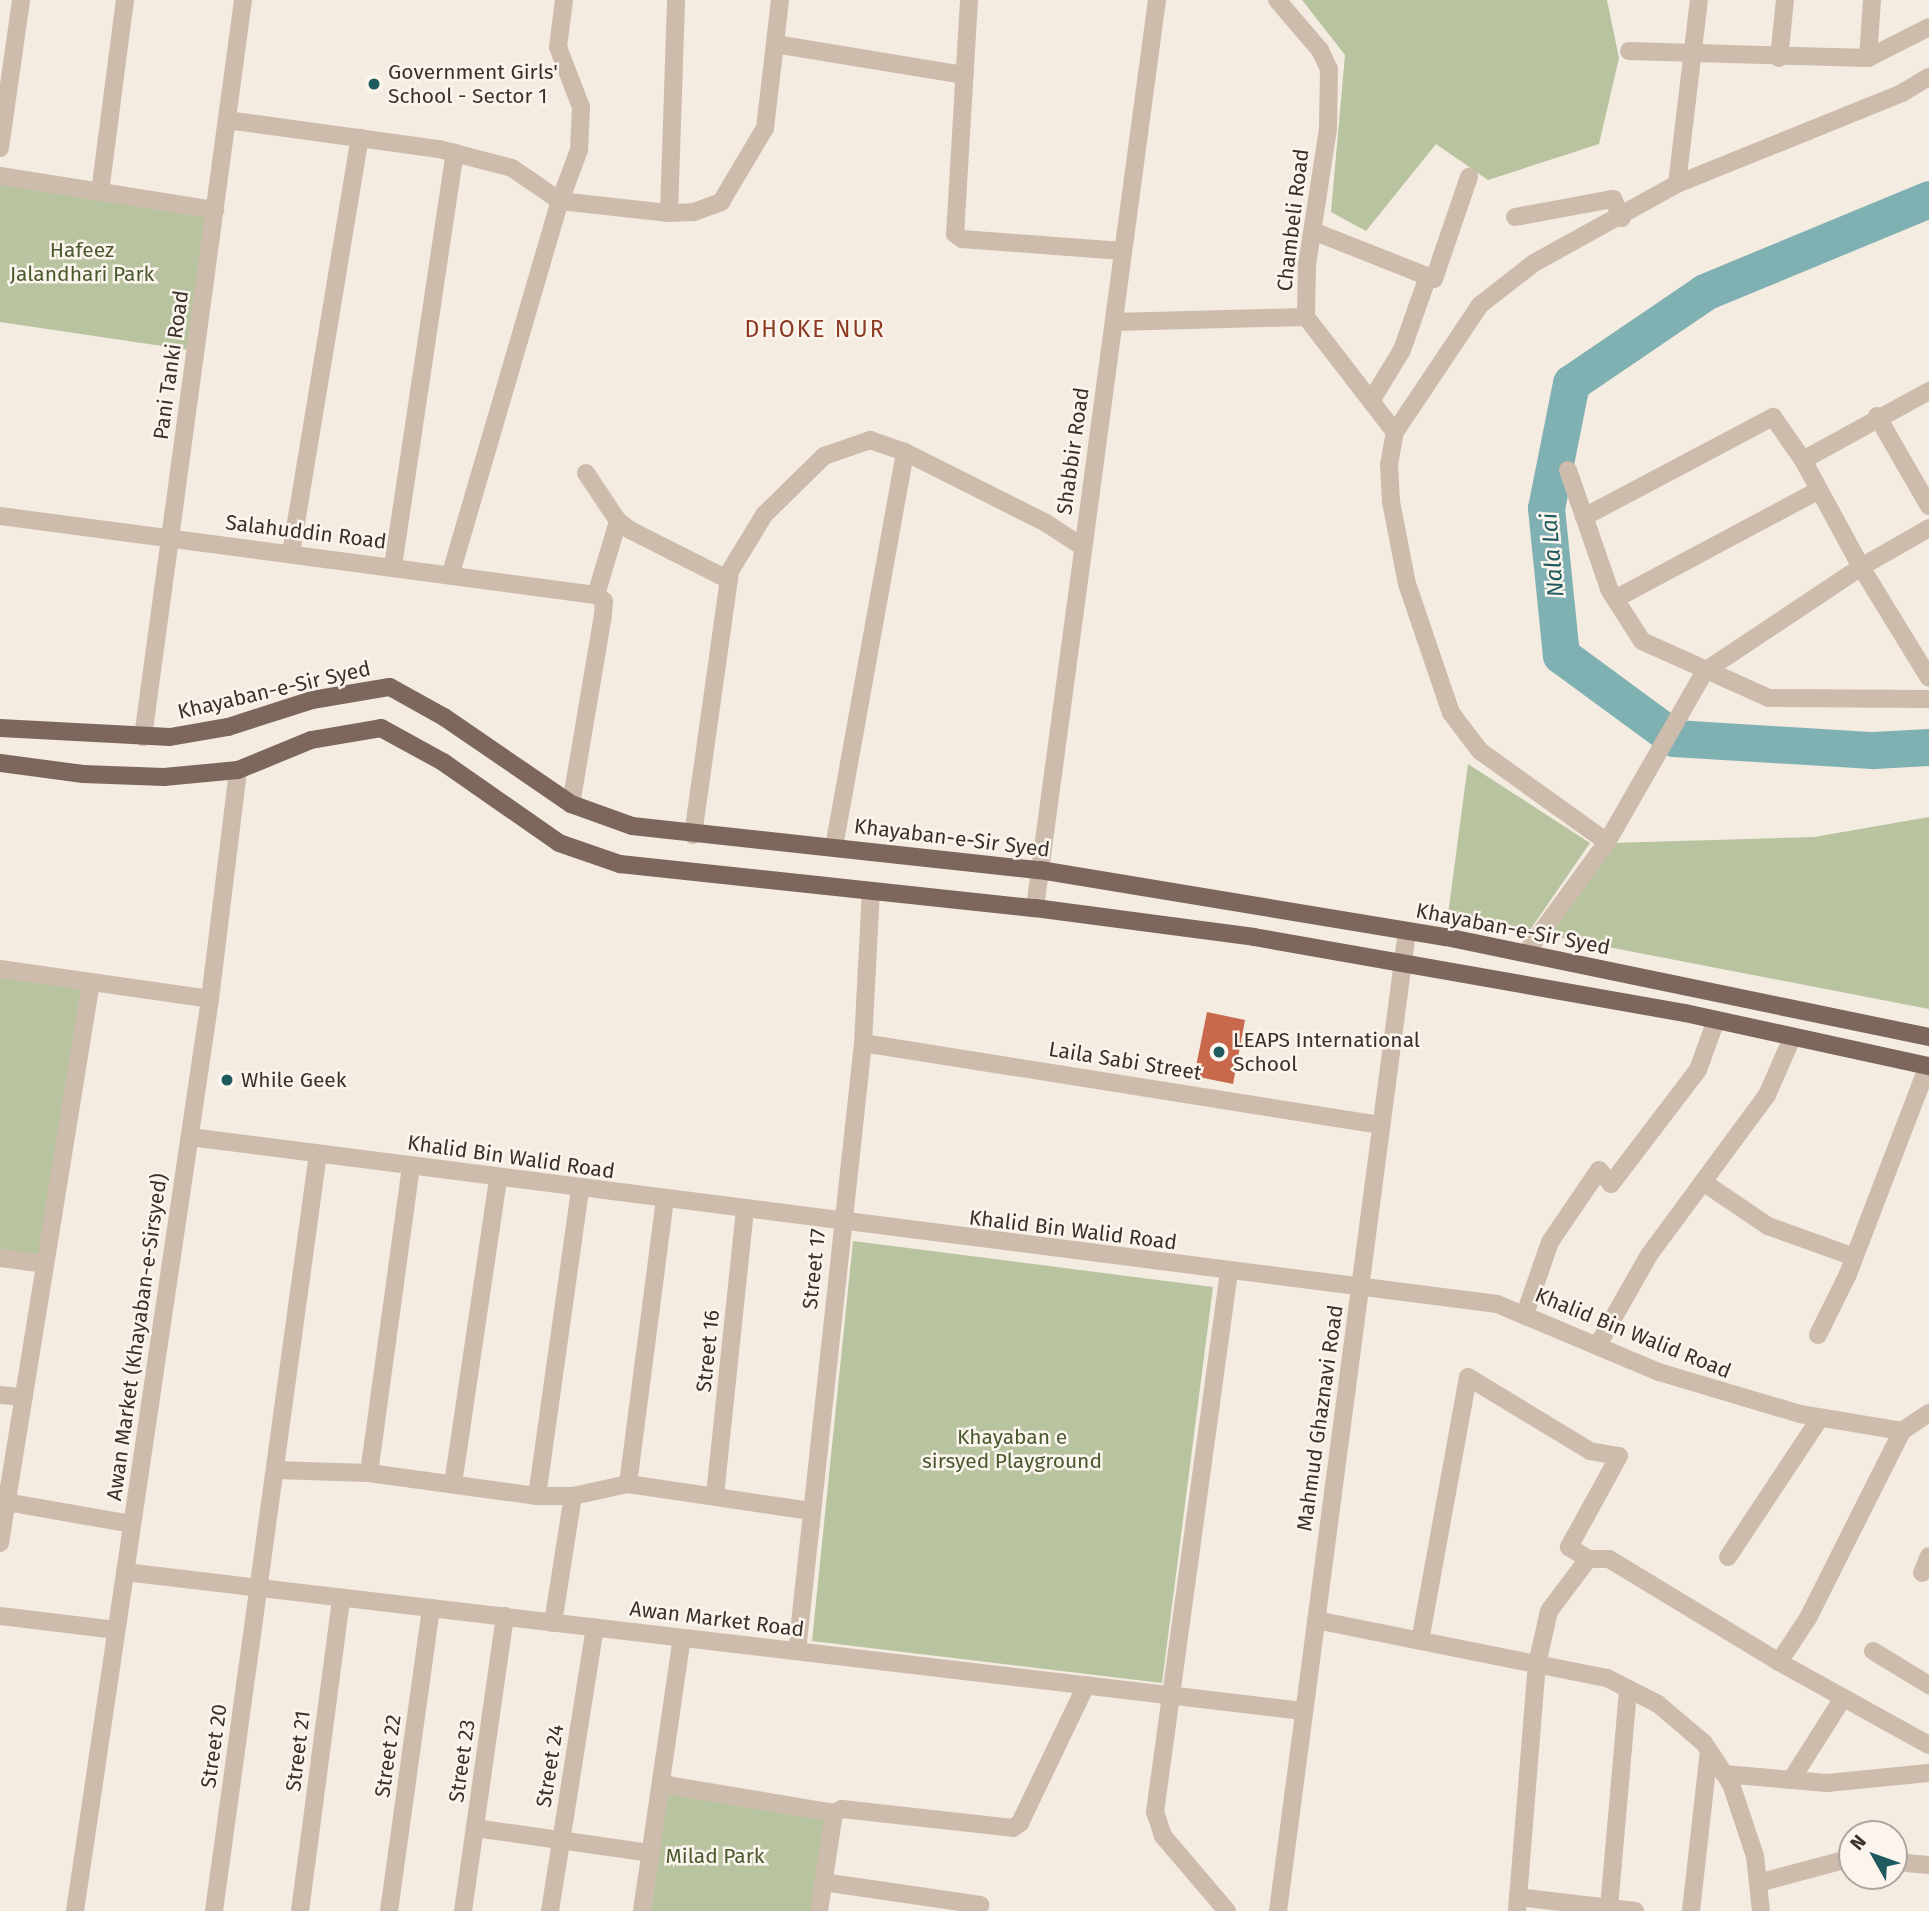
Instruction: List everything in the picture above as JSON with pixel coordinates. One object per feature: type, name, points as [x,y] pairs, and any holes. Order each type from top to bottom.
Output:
[{"type":"main road","name":"Khayaban-e-Sir Syed","points":[[0,728],[143,737],[228,727],[312,700],[390,687],[444,717],[571,804],[632,826],[693,835],[834,847],[1040,870],[1526,953],[1929,1037]]},
{"type":"main road","points":[[0,763],[83,774],[164,777],[238,770],[311,740],[382,728],[443,762],[559,843],[588,856],[620,864],[1035,908],[1254,937],[1716,1020],[1929,1066]]},
{"type":"street","points":[[0,148],[22,0]]},
{"type":"street","points":[[100,192],[125,0]]},
{"type":"street","name":"Pani Tanki Road","points":[[143,737],[243,0]]},
{"type":"street","points":[[451,573],[582,129],[580,107],[558,47],[564,0]]},
{"type":"street","points":[[669,213],[676,0]]},
{"type":"street","points":[[227,120],[454,153],[512,168],[560,201],[669,213],[694,212],[722,202],[765,128],[780,0]]},
{"type":"street","points":[[969,0],[955,234],[962,239],[1123,251]]},
{"type":"street","name":"Shabbir Road","points":[[1035,908],[1157,0]]},
{"type":"street","name":"Chambeli Road","points":[[1277,0],[1320,50],[1329,69],[1328,129],[1307,264],[1306,317],[1395,432]]},
{"type":"street","points":[[1677,184],[1699,0]]},
{"type":"street","points":[[1779,58],[1785,0]]},
{"type":"street","points":[[1868,58],[1872,0]]},
{"type":"street","points":[[1629,51],[1779,58],[1868,58],[1929,27]]},
{"type":"street","points":[[775,44],[964,75]]},
{"type":"street","points":[[1610,836],[1480,751],[1451,713],[1407,584],[1391,502],[1389,465],[1395,432],[1480,305],[1534,262],[1622,218],[1677,184],[1902,93],[1929,77]]},
{"type":"street","points":[[291,553],[360,138]]},
{"type":"street","points":[[393,566],[454,153]]},
{"type":"street","points":[[0,176],[215,210]]},
{"type":"street","points":[[1313,231],[1434,279],[1469,177]]},
{"type":"street","points":[[1515,217],[1613,199],[1622,218]]},
{"type":"street","points":[[1371,401],[1402,350],[1428,276]]},
{"type":"street","points":[[1114,322],[1306,317]]},
{"type":"street","points":[[1803,460],[1877,416],[1929,391]]},
{"type":"street","points":[[1877,416],[1929,506]]},
{"type":"street","points":[[1584,517],[1773,417],[1803,460],[1861,567],[1929,678]]},
{"type":"street","points":[[693,835],[729,580],[764,515],[824,456],[870,440],[905,452],[1046,523],[1083,547]]},
{"type":"street","points":[[834,847],[905,452]]},
{"type":"street","points":[[1568,470],[1615,599],[1642,640],[1769,698],[1929,699]]},
{"type":"street","points":[[586,473],[618,521],[729,580]]},
{"type":"street","points":[[1615,599],[1819,490]]},
{"type":"street","name":"Salahuddin Road","points":[[0,516],[451,573],[600,598]]},
{"type":"street","points":[[571,804],[600,598],[618,521]]},
{"type":"street","points":[[1526,953],[1610,836],[1705,671],[1861,567],[1929,528]]},
{"type":"street","name":"Awan Market (Khayaban-e-Sirsyed)","points":[[75,1911],[210,999],[238,770]]},
{"type":"street","name":"Street 17","points":[[797,1651],[863,1043],[871,891]]},
{"type":"street","name":"Mahmud Ghaznavi Road","points":[[1278,1911],[1407,931]]},
{"type":"street","points":[[0,969],[210,999]]},
{"type":"street","points":[[0,1543],[91,982]]},
{"type":"street","points":[[1525,1314],[1550,1242],[1599,1170],[1611,1184],[1698,1070],[1716,1020]]},
{"type":"street","points":[[1598,1345],[1649,1255],[1767,1095],[1792,1038]]},
{"type":"street","name":"Laila Sabi Street","points":[[863,1043],[1380,1125]]},
{"type":"street","points":[[1818,1335],[1854,1257],[1929,1066]]},
{"type":"street","name":"Khalid Bin Walid Road","points":[[190,1137],[842,1224],[1497,1304],[1728,1396],[1820,1418],[1902,1431]]},
{"type":"street","name":"Street 20","points":[[214,1911],[318,1154]]},
{"type":"street","points":[[369,1473],[411,1167]]},
{"type":"street","points":[[453,1483],[498,1178]]},
{"type":"street","points":[[1703,1182],[1768,1226],[1854,1257]]},
{"type":"street","points":[[537,1496],[580,1189]]},
{"type":"street","points":[[628,1484],[665,1200]]},
{"type":"street","name":"Street 16","points":[[715,1495],[745,1211]]},
{"type":"street","points":[[0,1258],[45,1264]]},
{"type":"street","points":[[1227,1911],[1163,1836],[1155,1812],[1229,1272]]},
{"type":"street","points":[[1420,1641],[1468,1377],[1590,1451],[1619,1456],[1569,1547],[1588,1559],[1609,1559],[1779,1662],[1929,1745]]},
{"type":"street","points":[[0,1395],[24,1397]]},
{"type":"street","points":[[1779,1662],[1808,1619],[1902,1431],[1929,1413]]},
{"type":"street","points":[[1728,1557],[1820,1418]]},
{"type":"street","points":[[275,1470],[369,1473],[537,1496],[573,1496],[628,1484],[811,1511]]},
{"type":"street","points":[[553,1622],[573,1496]]},
{"type":"street","points":[[6,1503],[132,1524]]},
{"type":"street","points":[[1922,1573],[1929,1556]]},
{"type":"street","points":[[1588,1559],[1549,1611],[1537,1664],[1517,1904],[1635,1911]]},
{"type":"street","name":"Awan Market Road","points":[[125,1572],[1303,1711]]},
{"type":"street","name":"Street 21","points":[[300,1911],[341,1598]]},
{"type":"street","name":"Street 22","points":[[389,1911],[431,1608]]},
{"type":"street","points":[[0,1616],[116,1630]]},
{"type":"street","name":"Street 23","points":[[463,1911],[505,1616]]},
{"type":"street","points":[[1316,1620],[1607,1678],[1658,1704],[1709,1751],[1724,1774],[1755,1856],[1761,1911]]},
{"type":"street","name":"Street 24","points":[[550,1911],[595,1628]]},
{"type":"street","points":[[642,1911],[682,1638]]},
{"type":"street","points":[[1873,1651],[1929,1685]]},
{"type":"street","points":[[661,1784],[834,1813],[842,1810],[1013,1828],[1020,1823],[1086,1685]]},
{"type":"street","points":[[1609,1908],[1628,1689]]},
{"type":"street","points":[[1791,1780],[1843,1698]]},
{"type":"street","points":[[1691,1911],[1709,1751]]},
{"type":"street","points":[[1724,1774],[1827,1783],[1929,1773]]},
{"type":"street","points":[[818,1911],[834,1813]]},
{"type":"street","points":[[475,1828],[561,1838],[651,1853]]},
{"type":"street","points":[[1758,1883],[1838,1862]]},
{"type":"street","points":[[1908,1863],[1929,1865]]},
{"type":"street","points":[[823,1882],[904,1903],[980,1905]]},
{"type":"green space","points":[[1302,0],[1607,0],[1619,58],[1599,144],[1488,180],[1436,144],[1366,231],[1331,212],[1345,55]]},
{"type":"green space","name":"Hafeez Jalandhari Park","points":[[0,176],[215,210],[196,351],[0,322]]},
{"type":"green space","points":[[1468,764],[1590,843],[1528,933],[1447,922]]},
{"type":"green space","points":[[1929,817],[1929,1009],[1541,934],[1612,843],[1814,837]]},
{"type":"green space","points":[[0,969],[91,982],[45,1264],[0,1258]]},
{"type":"green space","name":"Khayaban e sirsyed Playground","points":[[853,1241],[1213,1287],[1162,1683],[812,1641]]},
{"type":"green space","name":"Milad Park","points":[[667,1794],[828,1816],[812,1911],[651,1911]]},
{"type":"building","points":[[1207,1012],[1245,1020],[1233,1084],[1194,1076]]},
{"type":"waterway","name":"Nala Lai","points":[[1929,199],[1705,292],[1571,383],[1546,508],[1561,655],[1674,738],[1873,750],[1929,747]]},
{"type":"place","name":"Government Girls' School - Sector 1","points":[[374,84]]},
{"type":"place","name":"LEAPS International School","points":[[1219,1052]]},
{"type":"place","name":"While Geek","points":[[227,1080]]},
{"type":"district","name":"DHOKE NUR","points":[[815,329]]}]
